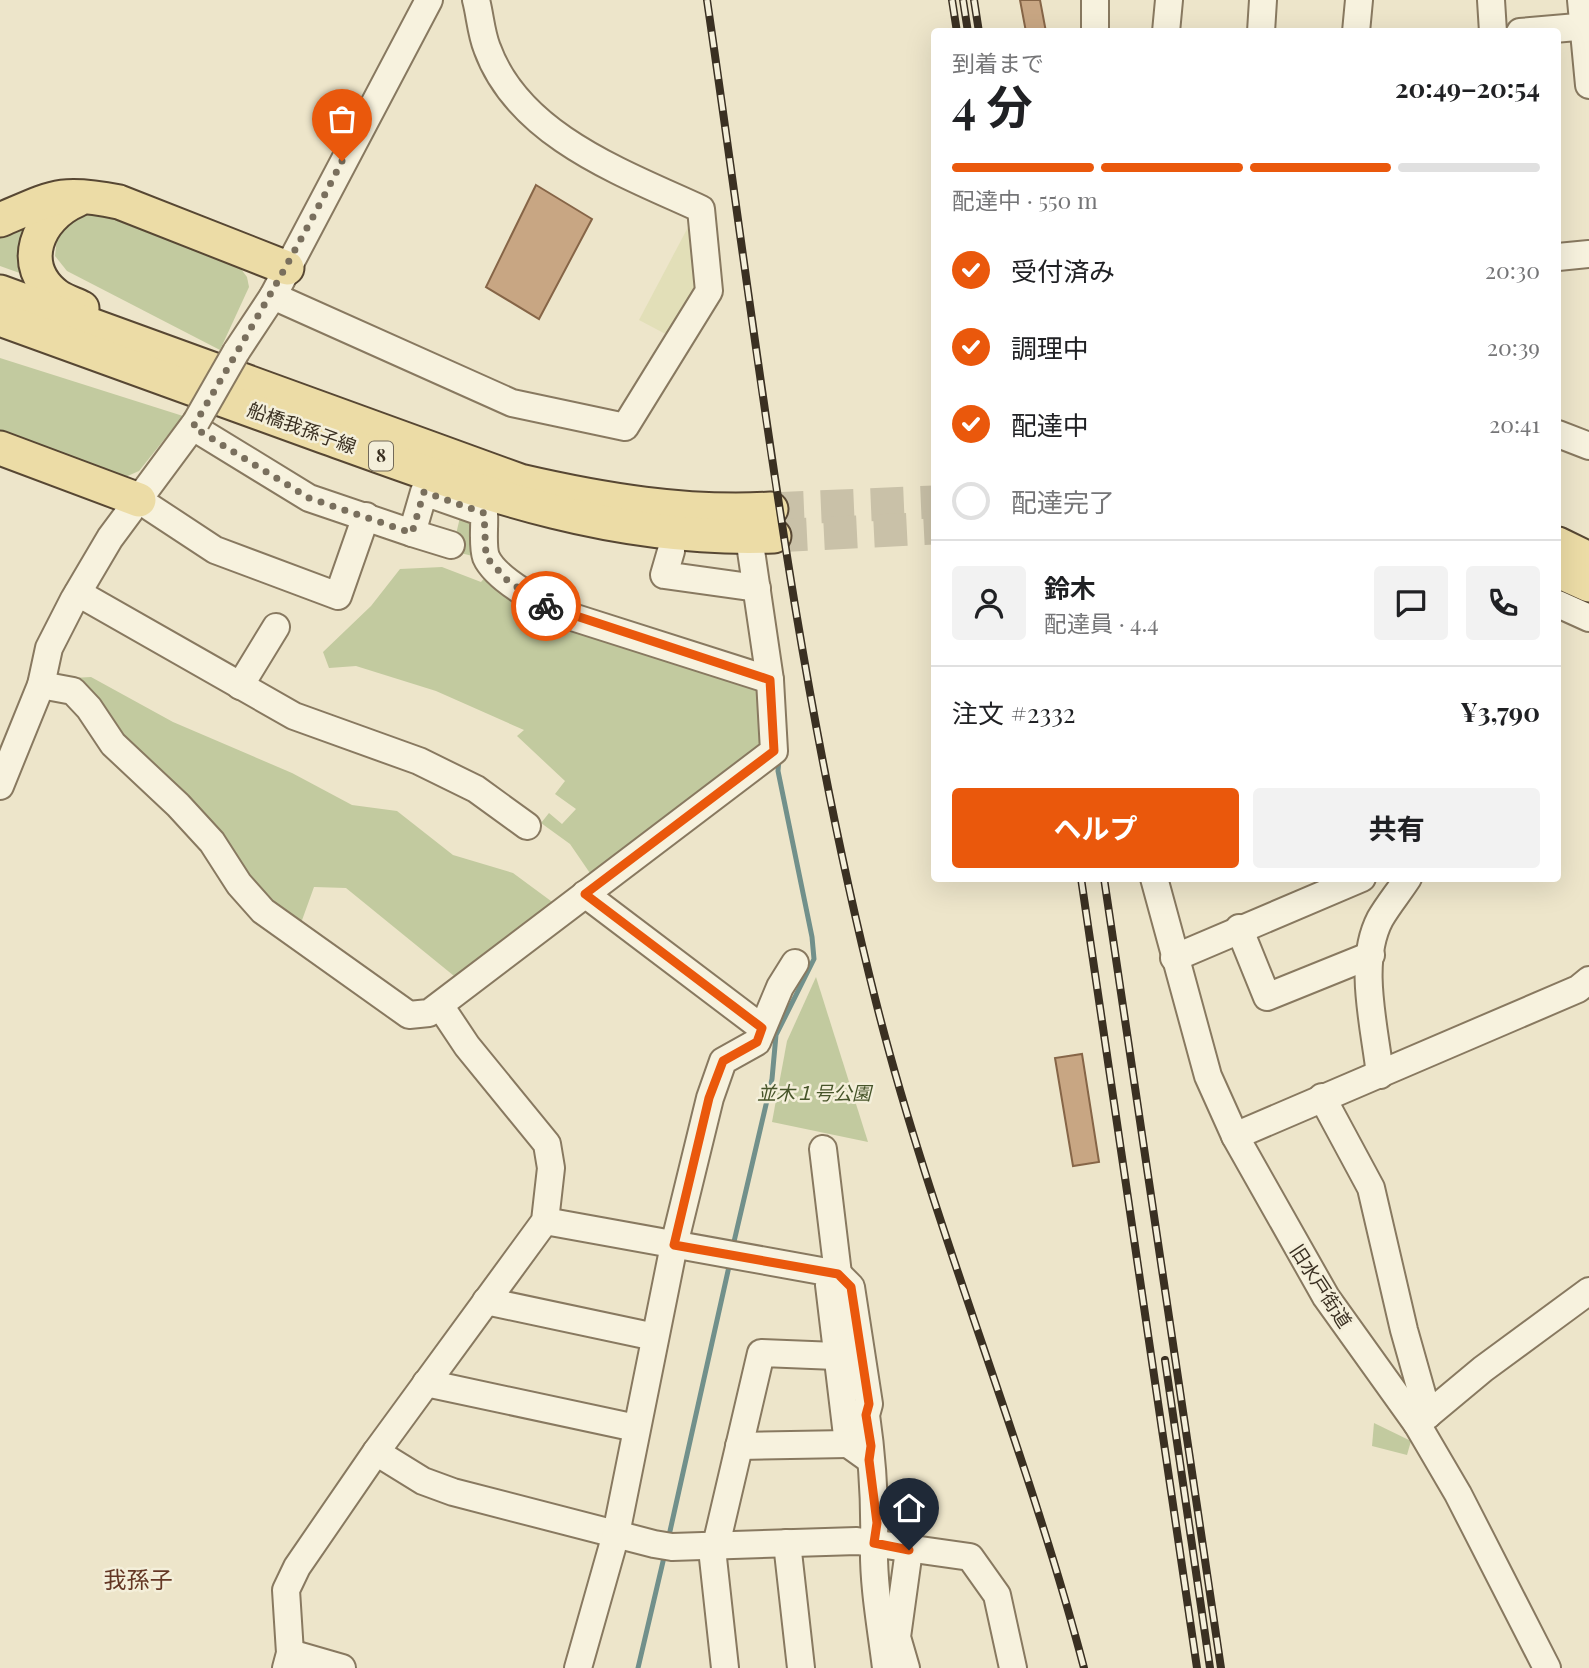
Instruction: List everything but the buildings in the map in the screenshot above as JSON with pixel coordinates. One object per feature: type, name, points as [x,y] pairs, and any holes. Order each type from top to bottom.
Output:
[{"type":"main road","points":[[0,219],[57,195],[119,202],[280,282]]},
{"type":"main road","points":[[100,198],[76,201],[56,210],[45,222],[36,239],[40,273],[56,295],[187,373]]},
{"type":"main road","name":"船橋我孫子線","points":[[0,292],[187,373],[426,482],[568,517],[626,527],[765,527]]},
{"type":"main road","name":"船橋我孫子線","points":[[0,319],[187,373],[520,481],[573,493],[680,508],[765,527]]},
{"type":"main road","points":[[0,341],[125,377],[187,373]]},
{"type":"main road","points":[[0,448],[139,500]]},
{"type":"main road","points":[[1561,544],[1589,559]]},
{"type":"main road","points":[[1561,572],[1589,585]]},
{"type":"street","points":[[0,786],[41,685],[49,648],[78,593],[110,538],[195,424],[280,282],[429,0]]},
{"type":"street","points":[[280,282],[512,403],[625,427],[709,291],[701,209],[622,172],[550,130],[514,95],[500,72],[487,48],[477,0]]},
{"type":"street","points":[[1095,0],[1095,28]]},
{"type":"street","points":[[1166,28],[1169,0]]},
{"type":"street","points":[[1261,28],[1263,0]]},
{"type":"street","points":[[1356,28],[1359,0]]},
{"type":"street","points":[[1491,0],[1493,28]]},
{"type":"street","points":[[1537,28],[1585,17],[1589,85]]},
{"type":"street","points":[[1561,257],[1589,254]]},
{"type":"street","points":[[195,424],[309,498],[451,545]]},
{"type":"street","points":[[1561,435],[1589,446]]},
{"type":"street","points":[[412,533],[426,482],[484,513],[486,557],[508,581],[539,603],[566,615],[770,680]]},
{"type":"street","points":[[139,500],[215,550],[338,596],[366,516]]},
{"type":"street","points":[[41,685],[73,691],[89,708],[113,744],[178,805],[212,842],[239,884],[263,911],[409,1015],[429,1013],[441,1007],[774,751],[770,680],[757,588],[765,527]]},
{"type":"street","points":[[1561,542],[1589,543]]},
{"type":"street","points":[[671,551],[664,575],[757,588]]},
{"type":"street","points":[[78,593],[294,716],[419,761],[464,783],[527,826]]},
{"type":"street","points":[[1561,605],[1589,618]]},
{"type":"street","points":[[240,686],[276,627]]},
{"type":"street","name":"旧水戸街道","points":[[1157,882],[1174,958],[1208,1076],[1235,1136],[1326,1297],[1422,1420],[1547,1668]]},
{"type":"street","points":[[1174,958],[1352,882]]},
{"type":"street","points":[[1380,1075],[1370,984],[1371,955],[1380,920],[1405,882]]},
{"type":"street","points":[[585,894],[762,1028]]},
{"type":"street","points":[[1239,928],[1267,997],[1371,955]]},
{"type":"street","points":[[578,1668],[616,1534],[674,1245],[709,1098],[723,1061],[757,1042],[795,963]]},
{"type":"street","points":[[1235,1136],[1322,1097],[1585,993]]},
{"type":"street","points":[[342,1668],[288,1660],[286,1590],[297,1567],[376,1452],[545,1221],[550,1180],[547,1144],[467,1046],[441,1007]]},
{"type":"street","points":[[1322,1097],[1371,1188],[1422,1420],[1483,1369],[1589,1291]]},
{"type":"street","points":[[823,1149],[838,1274]]},
{"type":"street","points":[[545,1221],[731,1257],[838,1274],[851,1287],[848,1355],[869,1404],[866,1415],[871,1446],[858,1452],[739,1446]]},
{"type":"street","points":[[486,1301],[655,1337]]},
{"type":"street","points":[[724,1668],[713,1558],[761,1353],[848,1355]]},
{"type":"street","points":[[426,1383],[636,1428]]},
{"type":"street","points":[[376,1452],[423,1481],[453,1492],[663,1546],[874,1543],[970,1557],[997,1595],[1013,1668]]},
{"type":"street","points":[[858,1452],[877,1523],[874,1543],[886,1668]]},
{"type":"street","points":[[787,1543],[801,1668]]},
{"type":"street","points":[[906,1668],[897,1637],[909,1550]]},
{"type":"shaded area","points":[[695,214],[702,294],[675,339],[639,320]]},
{"type":"green space","points":[[90,213],[120,221],[238,265],[247,277],[249,287],[220,350],[67,271],[55,256],[57,238],[73,215]]},
{"type":"green space","points":[[29,214],[28,276],[0,266],[0,230]]},
{"type":"green space","points":[[0,358],[183,416],[139,471],[123,478],[0,436]]},
{"type":"green space","points":[[462,509],[478,514],[481,558],[452,551]]},
{"type":"green space","points":[[442,567],[481,582],[491,570],[762,684],[764,751],[594,879],[570,844],[541,823],[549,813],[562,824],[576,809],[555,794],[565,781],[517,736],[524,730],[436,691],[356,666],[329,668],[323,652],[371,606],[400,569]]},
{"type":"green space","points":[[91,677],[173,722],[292,773],[352,805],[397,811],[453,855],[513,873],[555,904],[459,980],[346,888],[314,887],[301,923],[267,902],[73,678]]},
{"type":"green space","name":"並木１号公園","points":[[816,977],[868,1142],[772,1122],[787,1041]]},
{"type":"green space","points":[[1374,1423],[1411,1441],[1407,1455],[1372,1446]]},
{"type":"waterway","points":[[733,1246],[772,1079],[776,1035],[814,959],[812,937],[778,771],[779,758]]},
{"type":"waterway","points":[[668,1540],[730,1262]]},
{"type":"waterway","points":[[638,1668],[665,1553]]},
{"type":"tunnel","points":[[771,509],[931,502]]},
{"type":"tunnel","points":[[774,536],[931,528]]},
{"type":"railway","points":[[707,0],[779,504],[821,754],[847,879],[876,1002],[924,1170],[1035,1501],[1084,1668]]},
{"type":"railway","points":[[952,0],[956,28]]},
{"type":"railway","points":[[963,0],[967,28]]},
{"type":"railway","points":[[974,0],[978,28]]},
{"type":"railway","points":[[1082,882],[1197,1668]]},
{"type":"railway","points":[[1105,882],[1221,1668]]},
{"type":"railway","points":[[1165,1360],[1210,1668]]},
{"type":"way so far","points":[[342,161],[273,296],[236,352],[193,427],[309,498],[412,533],[424,492],[484,513],[486,557],[508,581],[546,606]]},
{"type":"district","name":"我孫子","points":[[138,1580]]},
{"type":"route","points":[[546,606],[566,615],[770,680],[774,751],[585,894],[762,1028],[757,1042],[723,1061],[709,1098],[674,1245],[838,1274],[851,1287],[869,1404],[866,1415],[871,1446],[869,1460],[877,1523],[874,1543],[909,1550]]}]
